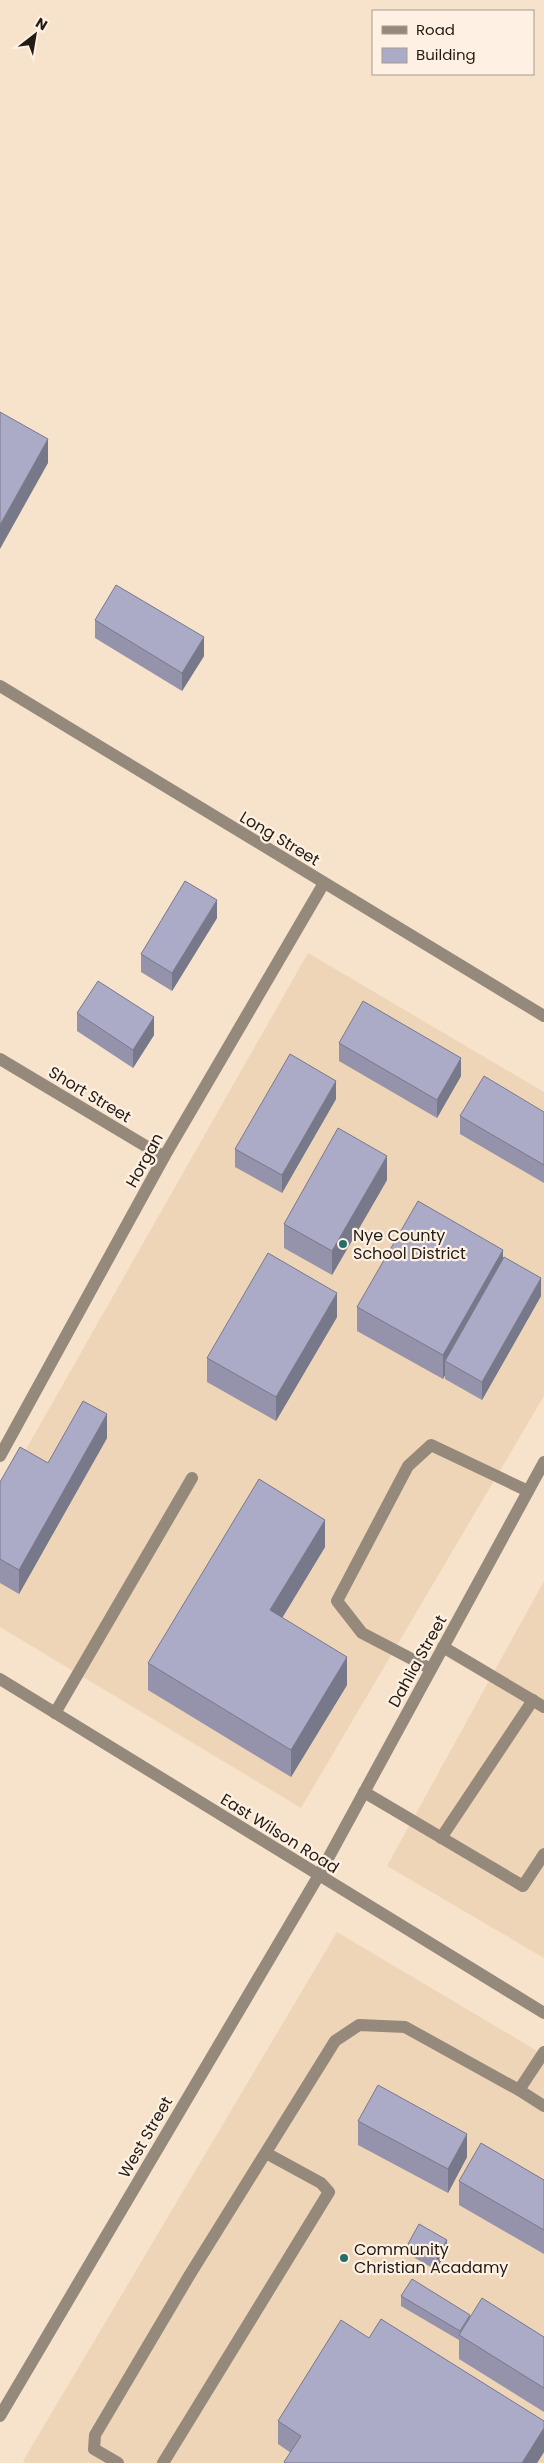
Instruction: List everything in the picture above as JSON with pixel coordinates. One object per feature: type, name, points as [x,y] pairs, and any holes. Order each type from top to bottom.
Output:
[{"type":"street","name":"Long Street","points":[[0,686],[544,1016]]},
{"type":"street","name":"Horgan","points":[[0,1456],[164,1157],[324,883]]},
{"type":"street","name":"Short Street","points":[[0,1059],[164,1157]]},
{"type":"street","points":[[431,1669],[362,1633],[337,1601],[408,1466],[431,1445],[528,1491]]},
{"type":"street","name":"Dahlia Street","points":[[319,1875],[544,1462]]},
{"type":"street","points":[[55,1713],[192,1478]]},
{"type":"street","points":[[441,1838],[538,1703],[443,1647]]},
{"type":"street","name":"East Wilson Road","points":[[0,1679],[544,2013]]},
{"type":"street","points":[[364,1792],[523,1886],[544,1854]]},
{"type":"street","name":"West Street","points":[[0,2416],[319,1875]]},
{"type":"street","points":[[118,2463],[94,2449],[95,2435],[189,2276],[336,2041],[360,2025],[404,2027],[519,2090],[544,2106]]},
{"type":"street","points":[[519,2090],[544,2052]]},
{"type":"street","points":[[163,2463],[329,2192],[321,2183],[266,2153]]},
{"type":"shaded area","name":"Nye County School District","points":[[308,953],[544,1092],[544,1396],[301,1808],[0,1627],[0,1495]]},
{"type":"shaded area","points":[[544,1581],[544,1958],[387,1866]]},
{"type":"shaded area","name":"Community Christian Acadamy","points":[[337,1932],[544,2055],[544,2463],[26,2463],[23,2461]]},
{"type":"building","points":[[0,412],[48,439],[0,525]]},
{"type":"building","points":[[116,585],[204,637],[182,673],[95,620]]},
{"type":"building","points":[[185,881],[217,900],[172,973],[141,954]]},
{"type":"building","points":[[98,981],[154,1017],[133,1050],[77,1013]]},
{"type":"building","points":[[363,1001],[461,1058],[437,1100],[339,1043]]},
{"type":"building","points":[[290,1054],[336,1081],[282,1175],[235,1149]]},
{"type":"building","points":[[484,1076],[544,1112],[544,1165],[460,1116]]},
{"type":"building","points":[[338,1128],[387,1156],[332,1251],[284,1224]]},
{"type":"building","points":[[418,1201],[503,1250],[443,1355],[357,1307]]},
{"type":"building","points":[[268,1253],[337,1293],[276,1397],[207,1358]]},
{"type":"building","points":[[504,1257],[541,1278],[482,1382],[445,1361]]},
{"type":"building","points":[[83,1401],[107,1414],[19,1570],[0,1559],[0,1482],[20,1447],[48,1463]]},
{"type":"building","points":[[259,1479],[325,1520],[270,1610],[347,1657],[291,1750],[148,1663]]},
{"type":"building","points":[[378,2085],[467,2134],[448,2169],[358,2121]]},
{"type":"building","points":[[481,2143],[544,2180],[544,2230],[459,2181]]},
{"type":"building","points":[[419,2224],[447,2240],[436,2260],[408,2244]]},
{"type":"building","points":[[412,2279],[470,2315],[460,2331],[401,2296]]},
{"type":"building","points":[[482,2298],[544,2337],[544,2388],[459,2335]]},
{"type":"building","points":[[381,2319],[544,2421],[544,2428],[522,2463],[284,2462],[301,2436],[278,2421],[341,2320],[369,2338]]},
{"type":"place","name":"Nye County School District","points":[[343,1244]]},
{"type":"place","name":"Community Christian Acadamy","points":[[344,2258]]}]
